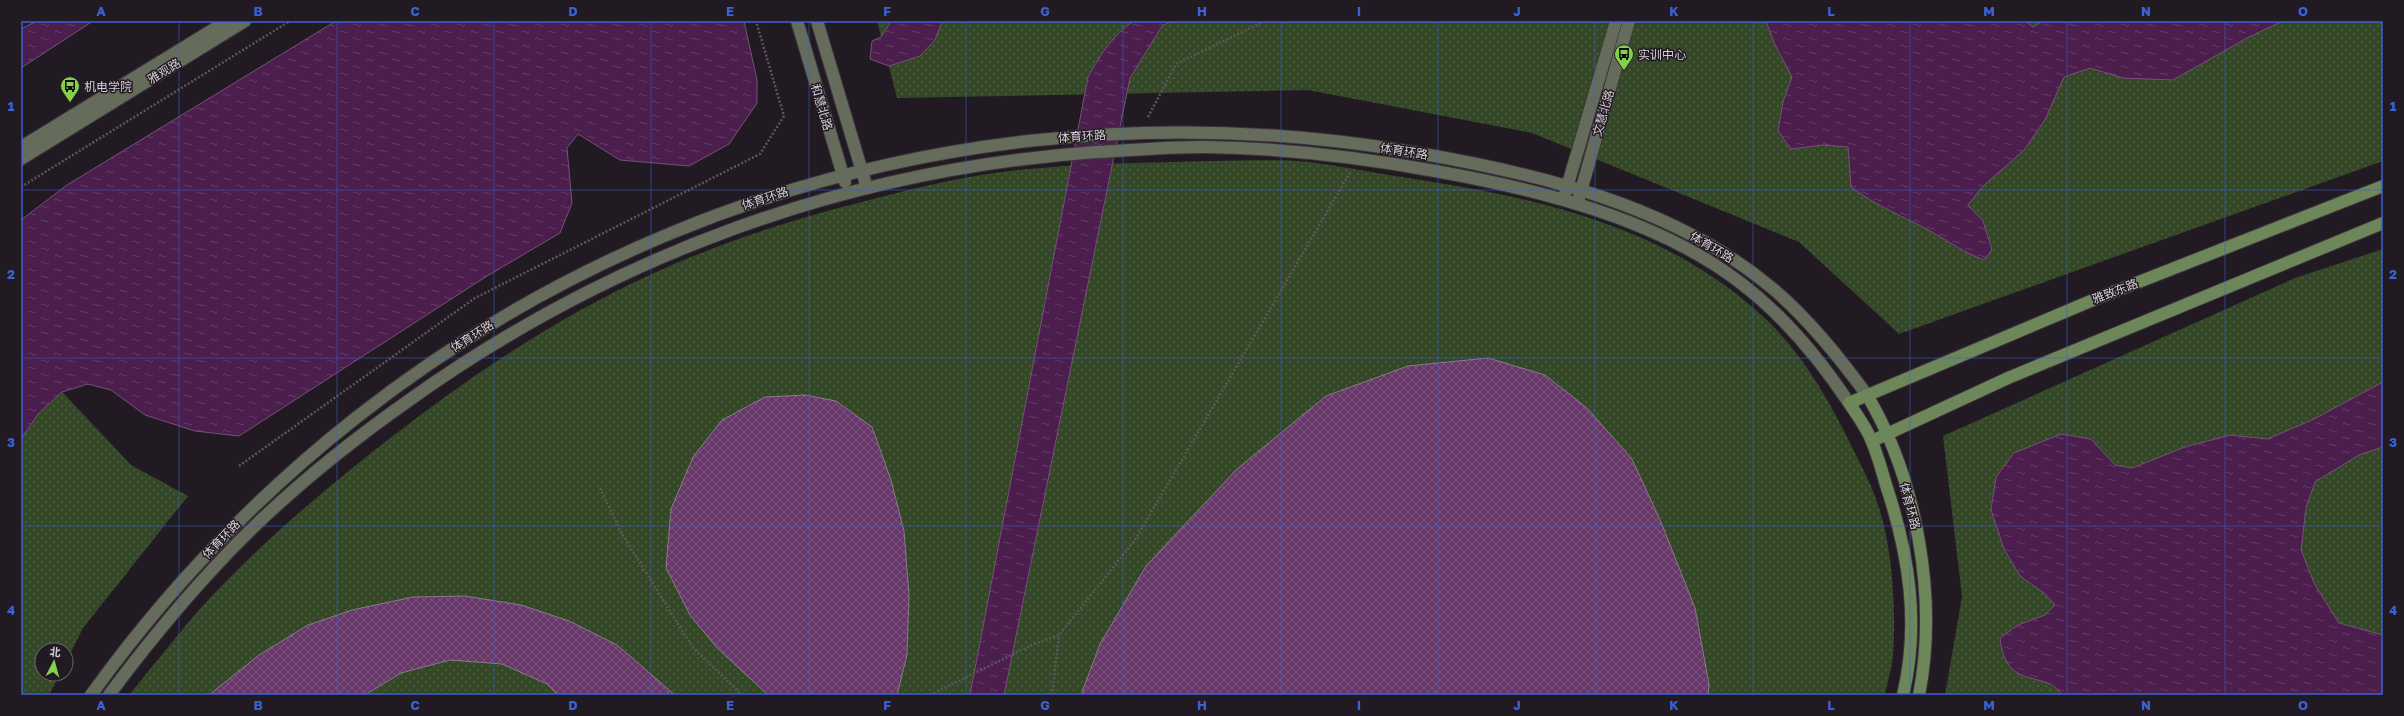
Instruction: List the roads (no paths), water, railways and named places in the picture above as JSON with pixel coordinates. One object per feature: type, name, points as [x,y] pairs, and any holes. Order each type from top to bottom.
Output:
[{"type":"main road","name":"雅观路","points":[[21,148],[227,21]]},
{"type":"main road","name":"雅观路","points":[[21,159],[245,21]]},
{"type":"main road","name":"和慧北路","points":[[797,21],[848,193]]},
{"type":"main road","name":"和慧北路","points":[[817,21],[867,188]]},
{"type":"main road","name":"文慧北路","points":[[1563,201],[1616,21]]},
{"type":"main road","name":"文慧北路","points":[[1577,205],[1629,21]]},
{"type":"main road","name":"体育环路","points":[[91,695],[125,649],[182,581],[240,520],[343,427],[408,378],[520,307],[654,240],[734,208],[862,170],[962,150],[1058,137],[1127,132],[1244,133],[1380,146],[1476,163],[1581,191],[1677,227],[1713,246],[1773,288],[1802,317],[1867,395],[1888,435],[1912,508],[1920,547],[1926,604],[1923,677],[1919,695]]},
{"type":"main road","name":"体育环路","points":[[109,695],[151,641],[212,570],[264,518],[355,439],[457,366],[519,327],[622,275],[741,226],[848,193],[960,167],[1058,155],[1126,150],[1236,148],[1288,151],[1358,158],[1448,173],[1500,184],[1577,205],[1659,234],[1706,260],[1739,281],[1784,321],[1826,368],[1849,402],[1872,441],[1895,513],[1912,597],[1912,640],[1902,695]]},
{"type":"main road","name":"雅致东路","points":[[1849,402],[2093,300],[2383,186]]},
{"type":"main road","points":[[1872,441],[1888,435],[2008,378],[2383,223]]},
{"type":"water","points":[[37,21],[93,21],[21,68],[21,29]]},
{"type":"water","points":[[336,21],[744,21],[757,80],[757,103],[729,144],[689,166],[620,160],[578,134],[567,148],[572,203],[560,233],[487,276],[239,436],[195,431],[145,415],[111,390],[88,384],[62,392],[39,413],[21,439],[21,220],[67,185]]},
{"type":"water","points":[[889,21],[945,21],[941,24],[935,40],[920,56],[889,66],[870,59],[872,41],[881,37],[890,23]]},
{"type":"water","points":[[1134,21],[1172,21],[1162,26],[1130,78],[1004,695],[970,695],[1088,77],[1113,39],[1126,26]]},
{"type":"water","points":[[1766,21],[2025,21],[2033,27],[2043,21],[2283,21],[2247,38],[2173,80],[2123,78],[2090,68],[2064,77],[2045,120],[2024,150],[1983,186],[1968,205],[1983,221],[1992,250],[1984,260],[1964,251],[1932,232],[1880,206],[1851,187],[1848,147],[1822,145],[1791,149],[1778,131],[1783,102],[1792,77],[1775,45]]},
{"type":"water","points":[[2383,382],[2383,447],[2359,455],[2315,482],[2306,508],[2301,550],[2315,585],[2339,623],[2383,635],[2383,695],[2062,695],[2055,687],[2046,682],[2018,673],[2010,666],[2004,655],[2000,638],[2018,625],[2045,615],[2055,605],[2044,593],[2020,576],[2004,549],[1991,510],[1996,477],[2014,453],[2061,434],[2091,439],[2115,465],[2132,468],[2185,447],[2230,435],[2268,439],[2314,419]]},
{"type":"place","name":"实训中心","points":[[1624,71]]},
{"type":"place","name":"机电学院","points":[[70,103]]}]
